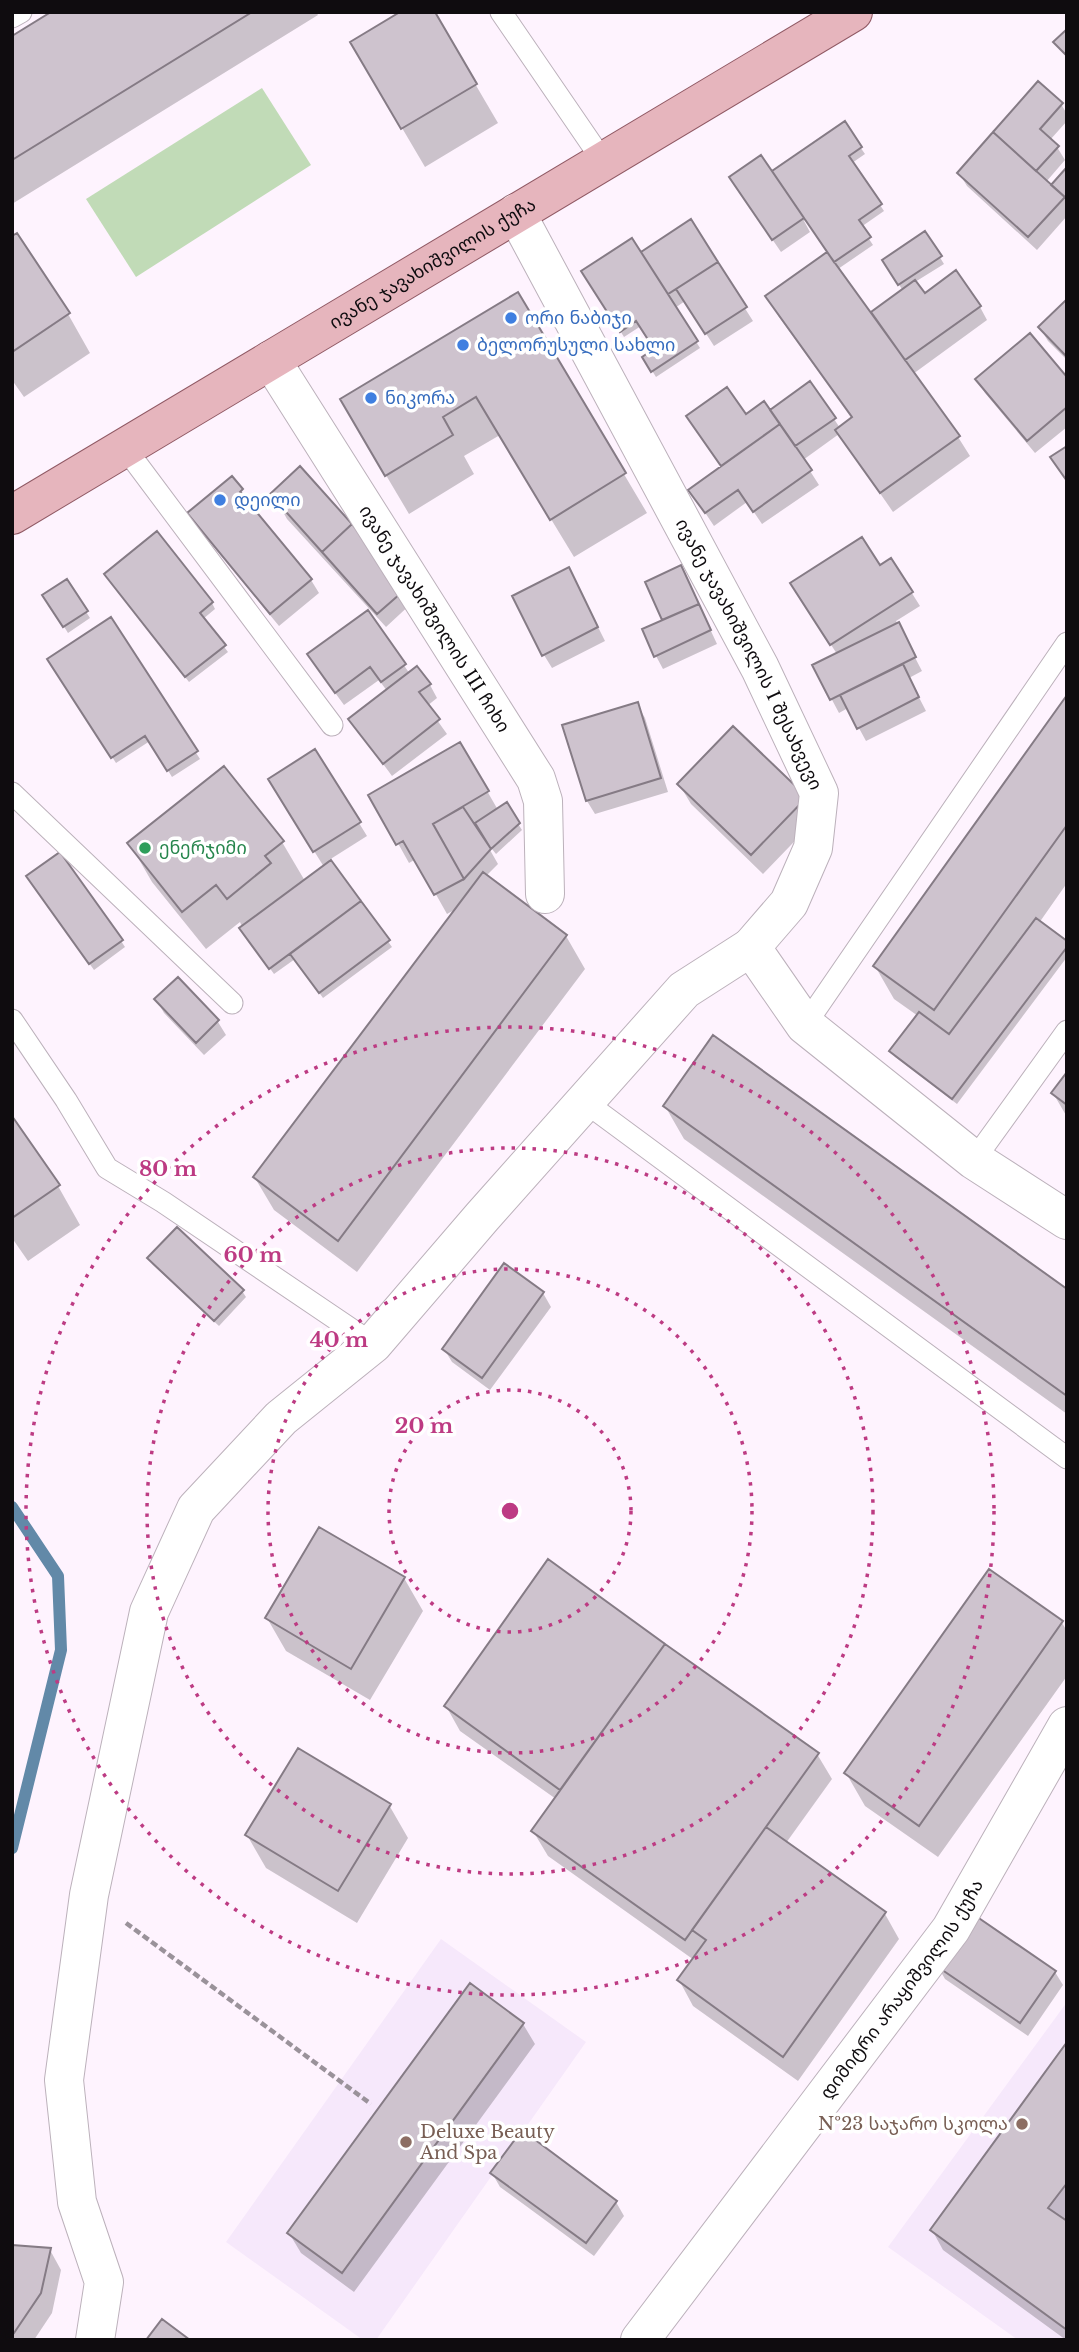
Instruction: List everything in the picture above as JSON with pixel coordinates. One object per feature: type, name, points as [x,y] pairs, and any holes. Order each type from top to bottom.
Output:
[{"type":"main road","name":"ივანე ჯავახიშვილის ქუჩა","points":[[12,515],[853,12]]},
{"type":"street","name":"ივანე ჯავახიშვილის I შესახვევი","points":[[94,2340],[104,2282],[77,2202],[64,2080],[89,1895],[149,1612],[196,1509],[281,1419],[373,1344],[684,990],[751,947],[789,903],[813,848],[819,793],[760,667],[516,213]]},
{"type":"street","name":"ივანე ჯავახიშვილის III ჩიხი","points":[[271,360],[536,779],[542,802],[545,894]]},
{"type":"street","points":[[751,947],[804,1024],[974,1160],[1067,1220]]},
{"type":"street","name":"დიმიტრი არაყიშვილის ქუჩა","points":[[640,2340],[951,1929],[1067,1726]]},
{"type":"lane","points":[[12,17],[21,12]]},
{"type":"lane","points":[[500,12],[604,161]]},
{"type":"lane","points":[[125,447],[332,725]]},
{"type":"lane","points":[[804,1024],[1067,643]]},
{"type":"lane","points":[[12,793],[232,1003]]},
{"type":"lane","points":[[12,1020],[107,1168],[163,1202],[373,1344]]},
{"type":"lane","points":[[974,1160],[1067,1031]]},
{"type":"lane","points":[[585,1102],[1067,1458]]},
{"type":"path","points":[[89,1895],[371,2104]]},
{"type":"shaded area","name":"Deluxe Beauty And Spa","points":[[441,1939],[586,2042],[376,2340],[363,2340],[226,2242]]},
{"type":"shaded area","name":"№23 საჯარო სკოლა","points":[[1067,2002],[1067,2340],[1018,2340],[888,2247]]},
{"type":"green space","points":[[262,88],[311,165],[136,277],[86,199]]},
{"type":"building","points":[[51,12],[252,12],[12,160],[12,36]]},
{"type":"building","points":[[400,12],[435,12],[477,84],[401,129],[350,42]]},
{"type":"building","points":[[1067,29],[1067,56],[1053,42]]},
{"type":"building","points":[[1038,81],[1063,103],[1040,129],[1059,146],[1036,171],[993,132]]},
{"type":"building","points":[[845,121],[862,147],[849,156],[882,204],[859,220],[871,237],[834,262],[772,171]]},
{"type":"building","points":[[993,132],[1065,197],[1028,237],[957,173]]},
{"type":"building","points":[[761,155],[804,218],[772,240],[729,177]]},
{"type":"building","points":[[1067,167],[1067,199],[1051,185]]},
{"type":"building","points":[[691,219],[718,262],[668,294],[641,252]]},
{"type":"building","points":[[925,231],[942,256],[898,285],[882,260]]},
{"type":"building","points":[[17,233],[70,313],[12,352],[12,236]]},
{"type":"building","points":[[632,238],[698,341],[651,372],[642,357],[654,349],[636,321],[620,332],[581,271]]},
{"type":"building","points":[[827,252],[960,436],[880,493],[835,430],[852,417],[765,296]]},
{"type":"building","points":[[718,262],[747,307],[705,334],[676,289]]},
{"type":"building","points":[[956,270],[981,306],[905,360],[871,312],[915,280],[925,293]]},
{"type":"building","points":[[518,292],[626,473],[550,520],[476,397],[443,417],[453,435],[385,476],[340,399]]},
{"type":"building","points":[[1067,299],[1067,357],[1038,327]]},
{"type":"building","points":[[1030,333],[1067,377],[1067,407],[1027,441],[975,379]]},
{"type":"building","points":[[810,381],[836,418],[795,446],[770,410]]},
{"type":"building","points":[[727,387],[746,414],[764,401],[780,424],[721,466],[686,416]]},
{"type":"building","points":[[780,424],[812,470],[753,512],[738,490],[705,513],[688,490]]},
{"type":"building","points":[[1067,446],[1067,481],[1050,457]]},
{"type":"building","points":[[300,466],[352,524],[322,552],[270,494]]},
{"type":"building","points":[[232,476],[243,489],[240,492],[312,579],[270,614],[187,513]]},
{"type":"building","points":[[352,524],[408,587],[377,614],[322,552]]},
{"type":"building","points":[[157,531],[213,602],[200,613],[226,645],[185,677],[104,574]]},
{"type":"building","points":[[862,537],[880,565],[891,558],[913,592],[830,645],[790,583]]},
{"type":"building","points":[[681,565],[699,604],[662,620],[645,582]]},
{"type":"building","points":[[569,567],[598,627],[542,656],[512,596]]},
{"type":"building","points":[[67,579],[88,611],[63,627],[42,595]]},
{"type":"building","points":[[699,604],[711,630],[654,657],[642,629]]},
{"type":"building","points":[[368,610],[406,664],[381,682],[370,667],[335,693],[307,654]]},
{"type":"building","points":[[111,617],[198,751],[167,771],[145,736],[111,758],[47,659]]},
{"type":"building","points":[[899,622],[916,657],[830,700],[812,665]]},
{"type":"building","points":[[903,664],[919,697],[857,729],[840,695]]},
{"type":"building","points":[[417,666],[431,684],[419,692],[440,719],[383,764],[348,719]]},
{"type":"building","points":[[1067,695],[1067,825],[934,1010],[873,966]]},
{"type":"building","points":[[638,702],[661,778],[586,801],[562,725]]},
{"type":"building","points":[[733,726],[807,797],[751,855],[677,784]]},
{"type":"building","points":[[460,742],[489,791],[433,824],[464,879],[434,895],[403,841],[396,845],[368,795]]},
{"type":"building","points":[[315,749],[361,822],[313,852],[268,779]]},
{"type":"building","points":[[224,766],[284,841],[265,856],[271,863],[227,899],[216,885],[182,912],[127,843]]},
{"type":"building","points":[[507,802],[520,823],[491,849],[475,823]]},
{"type":"building","points":[[463,807],[491,849],[464,879],[433,824]]},
{"type":"building","points":[[60,852],[123,940],[89,964],[26,876]]},
{"type":"building","points":[[331,860],[361,901],[269,969],[239,928]]},
{"type":"building","points":[[483,872],[567,935],[338,1241],[253,1177]]},
{"type":"building","points":[[361,901],[390,940],[319,993],[290,954]]},
{"type":"building","points":[[1036,918],[1067,941],[1067,947],[952,1099],[889,1051],[919,1012],[949,1034]]},
{"type":"building","points":[[178,977],[219,1020],[196,1043],[154,999]]},
{"type":"building","points":[[713,1035],[1067,1289],[1067,1396],[663,1106]]},
{"type":"building","points":[[1067,1072],[1067,1105],[1051,1093]]},
{"type":"building","points":[[12,1116],[60,1185],[12,1218]]},
{"type":"building","points":[[177,1227],[244,1290],[214,1321],[147,1258]]},
{"type":"building","points":[[504,1263],[544,1292],[482,1378],[442,1349]]},
{"type":"building","points":[[319,1527],[405,1577],[351,1669],[265,1618]]},
{"type":"building","points":[[548,1559],[665,1644],[560,1790],[444,1706]]},
{"type":"building","points":[[989,1569],[1063,1621],[919,1826],[844,1773]]},
{"type":"building","points":[[665,1644],[819,1753],[685,1940],[531,1831]]},
{"type":"building","points":[[298,1748],[391,1804],[338,1891],[245,1835]]},
{"type":"building","points":[[766,1827],[886,1912],[783,2057],[677,1980],[706,1940],[692,1930]]},
{"type":"building","points":[[970,1912],[1056,1971],[1020,2023],[935,1965]]},
{"type":"building","points":[[470,1983],[524,2023],[342,2273],[287,2233]]},
{"type":"building","points":[[1067,2042],[1067,2183],[1048,2208],[1067,2221],[1067,2330],[930,2230]]},
{"type":"building","points":[[522,2130],[617,2201],[586,2243],[490,2173]]},
{"type":"building","points":[[12,2245],[51,2248],[41,2293],[14,2333],[12,2332]]},
{"type":"building","points":[[162,2319],[190,2340],[146,2340]]},
{"type":"waterway","points":[[12,1507],[58,1576],[61,1650],[12,1848]]},
{"type":"place","name":"ორი ნაბიჯი","points":[[511,318]]},
{"type":"place","name":"ბელორუსული სახლი","points":[[463,345]]},
{"type":"place","name":"ნიკორა","points":[[371,398]]},
{"type":"place","name":"დეილი","points":[[220,500]]},
{"type":"place","name":"ენერჯიმი","points":[[145,848]]},
{"type":"place","name":"№23 საჯარო სკოლა","points":[[1022,2124]]},
{"type":"place","name":"Deluxe Beauty And Spa","points":[[406,2142]]}]
